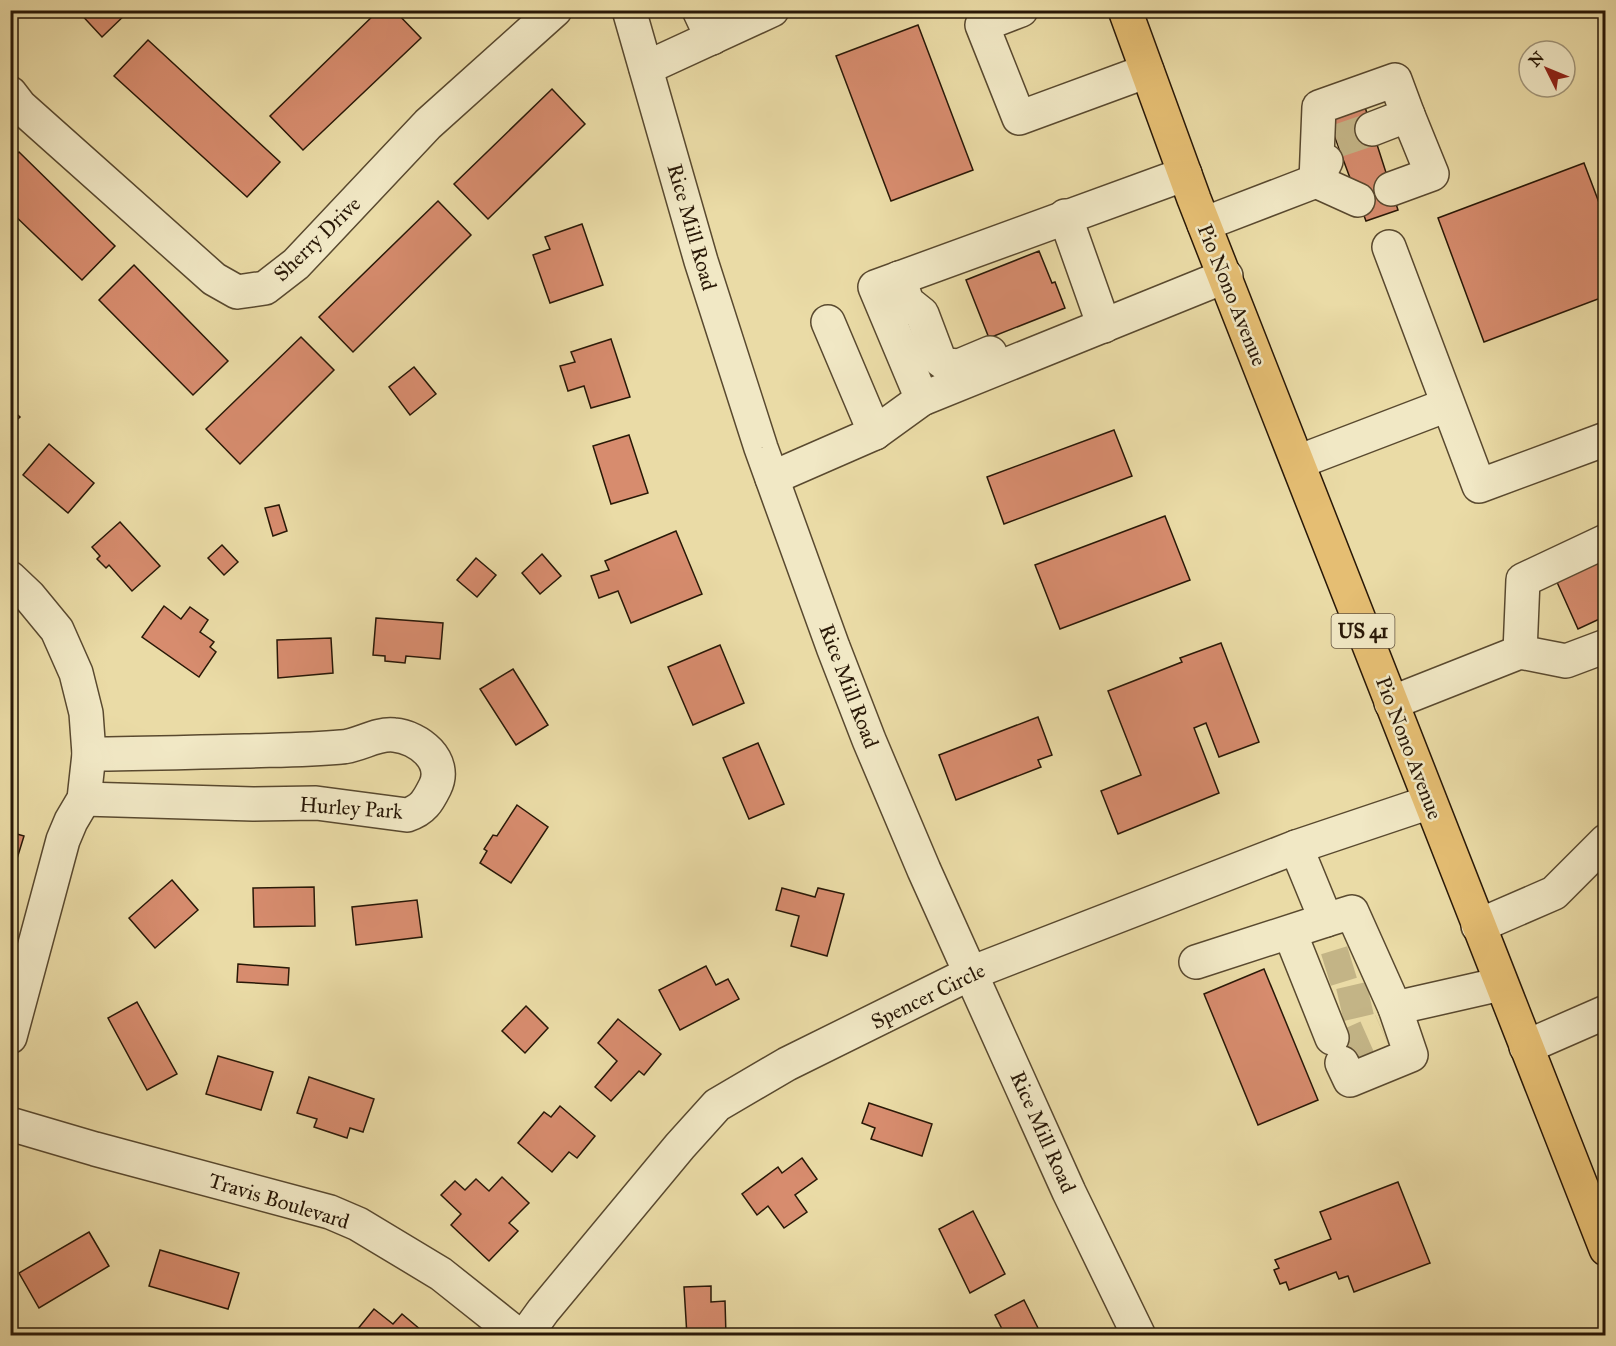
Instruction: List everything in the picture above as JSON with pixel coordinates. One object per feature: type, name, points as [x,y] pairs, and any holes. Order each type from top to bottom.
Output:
[{"type":"main road","name":"Pio Nono Avenue","points":[[1125,10],[1204,224],[1605,1249]]},
{"type":"street","name":"Sherry Drive","points":[[10,93],[20,106],[214,279],[237,292],[265,288],[296,264],[428,124],[555,10]]},
{"type":"street","name":"Rice Mill Road","points":[[629,10],[700,261],[772,478],[869,740],[924,870],[1069,1192],[1139,1335]]},
{"type":"street","points":[[645,68],[705,24],[771,10]]},
{"type":"street","points":[[1021,10],[982,25],[1019,118],[1147,71]]},
{"type":"street","points":[[1316,181],[1319,107],[1395,80],[1431,174],[1391,189]]},
{"type":"street","points":[[1372,129],[1408,115]]},
{"type":"street","points":[[1204,224],[1316,181],[1336,141]]},
{"type":"street","points":[[922,399],[875,287],[903,290],[1065,216],[1185,174]]},
{"type":"street","points":[[1316,181],[1358,200]]},
{"type":"street","points":[[1065,216],[1101,317]]},
{"type":"street","points":[[1389,247],[1479,486],[1605,440]]},
{"type":"street","points":[[903,290],[922,314],[939,359],[947,364],[959,366],[1226,276]]},
{"type":"street","points":[[772,478],[875,433],[922,399],[1101,317]]},
{"type":"street","points":[[828,322],[875,433]]},
{"type":"street","points":[[1298,462],[1447,405]]},
{"type":"street","points":[[1520,652],[1523,580],[1605,541]]},
{"type":"street","points":[[10,578],[29,596],[57,630],[76,673],[86,713],[89,754],[84,799],[63,840],[10,1037]]},
{"type":"street","points":[[1391,703],[1520,652],[1566,662],[1605,646]]},
{"type":"street","name":"Hurley Park","points":[[84,799],[253,804],[316,803],[407,815],[419,811],[427,802],[438,781],[438,767],[425,748],[412,740],[394,735],[380,736],[344,747],[89,754]]},
{"type":"street","name":"Spencer Circle","points":[[525,1335],[680,1146],[717,1105],[787,1064],[971,973],[1296,847],[1430,802]]},
{"type":"street","points":[[1478,926],[1554,893],[1605,841]]},
{"type":"street","points":[[1296,847],[1326,920]]},
{"type":"street","points":[[1196,962],[1352,912],[1339,965],[1363,1019]]},
{"type":"street","points":[[1290,933],[1339,965],[1363,1019]]},
{"type":"street","points":[[1363,1019],[1501,984]]},
{"type":"street","points":[[1526,1047],[1605,1012]]},
{"type":"street","name":"Travis Boulevard","points":[[10,1124],[330,1212],[357,1224],[441,1274],[519,1335]]},
{"type":"building","points":[[77,10],[130,10],[102,37]]},
{"type":"building","points":[[379,10],[394,10],[421,38],[303,150],[270,116]]},
{"type":"building","points":[[918,25],[973,170],[891,201],[836,56]]},
{"type":"building","points":[[148,40],[280,162],[247,197],[114,76]]},
{"type":"building","points":[[552,89],[585,124],[488,219],[454,184]]},
{"type":"building","points":[[1364,104],[1398,210],[1366,221],[1327,116]]},
{"type":"building","points":[[19,152],[115,246],[82,280],[10,211],[10,160]]},
{"type":"building","points":[[1584,163],[1606,221],[1606,296],[1484,342],[1438,218]]},
{"type":"building","points":[[438,201],[471,235],[353,352],[319,317]]},
{"type":"building","points":[[582,224],[603,285],[550,303],[533,255],[550,249],[545,237]]},
{"type":"building","points":[[1039,251],[1065,308],[989,338],[966,280]]},
{"type":"building","points":[[134,265],[228,361],[193,395],[99,300]]},
{"type":"building","points":[[301,337],[334,370],[240,464],[206,429]]},
{"type":"building","points":[[611,339],[630,397],[591,408],[584,386],[568,391],[560,366],[575,362],[571,352]]},
{"type":"building","points":[[414,367],[436,394],[410,415],[389,387]]},
{"type":"building","points":[[10,408],[20,417],[10,426]]},
{"type":"building","points":[[1114,430],[1132,476],[1004,524],[987,477]]},
{"type":"building","points":[[629,435],[648,493],[611,504],[593,446]]},
{"type":"building","points":[[49,444],[94,483],[68,513],[23,475]]},
{"type":"building","points":[[279,505],[287,531],[273,536],[265,508]]},
{"type":"building","points":[[1165,516],[1190,580],[1060,629],[1035,565]]},
{"type":"building","points":[[120,522],[160,566],[132,591],[109,565],[106,568],[97,559],[100,556],[92,547]]},
{"type":"building","points":[[676,531],[702,594],[631,623],[618,591],[599,598],[591,576],[609,570],[605,561]]},
{"type":"building","points":[[222,545],[238,562],[224,575],[208,558]]},
{"type":"building","points":[[542,554],[561,576],[540,594],[522,573]]},
{"type":"building","points":[[476,558],[496,575],[477,597],[457,580]]},
{"type":"building","points":[[1606,558],[1606,616],[1578,629],[1556,580]]},
{"type":"building","points":[[164,606],[181,619],[190,607],[208,620],[200,632],[214,642],[210,647],[216,652],[199,677],[142,637]]},
{"type":"building","points":[[376,618],[443,623],[440,659],[406,656],[405,663],[385,661],[385,656],[373,655]]},
{"type":"building","points":[[331,638],[333,673],[278,678],[277,640]]},
{"type":"building","points":[[1221,643],[1259,742],[1219,757],[1206,723],[1194,728],[1219,793],[1118,834],[1101,791],[1141,775],[1108,691],[1182,662],[1180,658]]},
{"type":"building","points":[[720,645],[744,703],[693,725],[668,667]]},
{"type":"building","points":[[513,669],[548,725],[516,745],[480,689]]},
{"type":"building","points":[[1038,717],[1052,755],[1038,760],[1041,767],[956,800],[939,755]]},
{"type":"building","points":[[758,743],[784,804],[749,819],[723,758]]},
{"type":"building","points":[[517,805],[548,827],[511,883],[480,863],[487,851],[484,849],[493,835],[497,836]]},
{"type":"building","points":[[10,832],[24,836],[16,862],[10,861]]},
{"type":"building","points":[[172,880],[198,910],[155,948],[129,918]]},
{"type":"building","points":[[314,887],[315,926],[254,927],[253,888]]},
{"type":"building","points":[[782,888],[815,897],[818,888],[844,894],[827,956],[791,946],[799,916],[776,910]]},
{"type":"building","points":[[417,900],[422,937],[356,945],[352,907]]},
{"type":"building","points":[[238,964],[289,968],[288,985],[237,982]]},
{"type":"building","points":[[706,966],[716,985],[728,979],[739,999],[680,1030],[659,990]]},
{"type":"building","points":[[1264,969],[1318,1100],[1258,1125],[1204,994]]},
{"type":"building","points":[[137,1002],[177,1074],[147,1090],[108,1018]]},
{"type":"building","points":[[526,1006],[548,1028],[525,1053],[502,1031]]},
{"type":"building","points":[[618,1019],[661,1054],[644,1075],[639,1071],[611,1101],[595,1087],[617,1061],[598,1043]]},
{"type":"building","points":[[218,1056],[273,1072],[261,1110],[206,1094]]},
{"type":"building","points":[[309,1077],[374,1099],[363,1132],[350,1128],[347,1138],[314,1127],[317,1119],[297,1113]]},
{"type":"building","points":[[869,1103],[932,1124],[922,1156],[871,1139],[875,1128],[862,1123]]},
{"type":"building","points":[[560,1106],[595,1136],[577,1158],[569,1152],[552,1172],[518,1143],[544,1112],[551,1117]]},
{"type":"building","points":[[802,1158],[817,1179],[795,1195],[807,1212],[784,1228],[768,1206],[757,1215],[742,1194],[778,1167],[782,1173]]},
{"type":"building","points":[[502,1177],[529,1203],[509,1223],[518,1231],[489,1261],[451,1225],[461,1214],[441,1195],[455,1181],[465,1190],[476,1179],[489,1191]]},
{"type":"building","points":[[1398,1182],[1430,1263],[1354,1292],[1348,1276],[1339,1279],[1336,1272],[1289,1290],[1286,1282],[1280,1284],[1274,1270],[1279,1268],[1275,1260],[1331,1239],[1320,1212]]},
{"type":"building","points":[[973,1211],[1005,1274],[970,1293],[939,1229]]},
{"type":"building","points":[[89,1232],[109,1266],[39,1308],[19,1273]]},
{"type":"building","points":[[160,1250],[239,1273],[228,1309],[149,1286]]},
{"type":"building","points":[[711,1286],[711,1302],[725,1301],[726,1336],[687,1336],[684,1287]]},
{"type":"building","points":[[1024,1300],[1042,1336],[998,1336],[1002,1329],[995,1315]]},
{"type":"building","points":[[374,1309],[393,1324],[402,1314],[421,1330],[416,1336],[352,1336]]},
{"type":"tunnel","points":[[1337,141],[1372,129]]},
{"type":"tunnel","points":[[1326,970],[1352,962]]},
{"type":"tunnel","points":[[1340,1005],[1370,998]]},
{"type":"tunnel","points":[[1337,1050],[1382,1030]]}]
